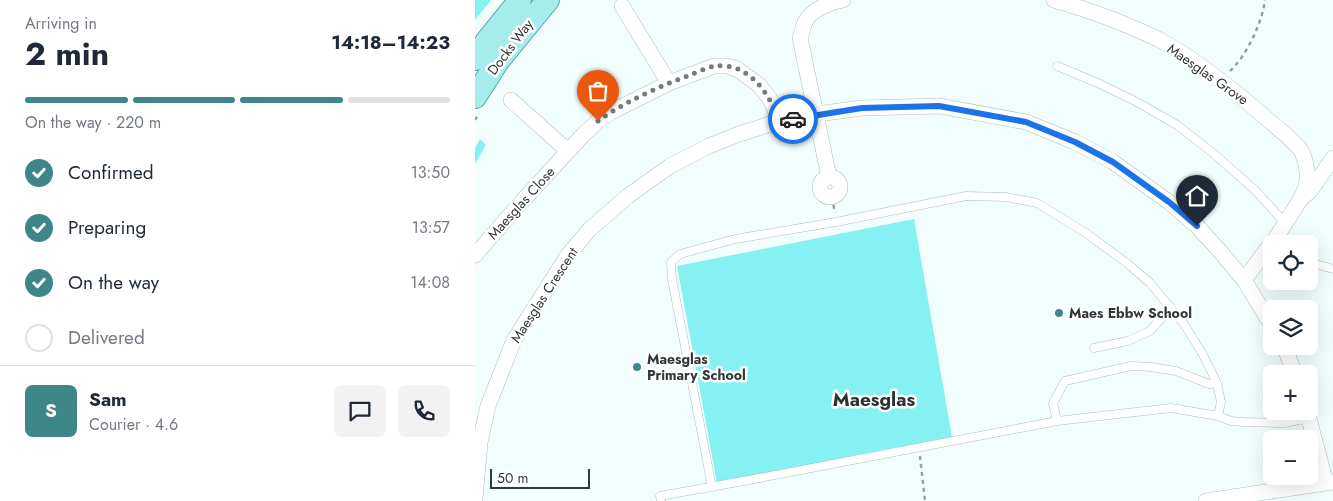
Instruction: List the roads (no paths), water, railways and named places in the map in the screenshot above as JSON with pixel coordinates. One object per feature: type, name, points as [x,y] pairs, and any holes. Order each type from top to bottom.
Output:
[{"type":"main road","name":"Docks Way","points":[[475,59],[520,0]]},
{"type":"main road","name":"Docks Way","points":[[475,97],[498,61],[548,0]]},
{"type":"street","points":[[832,197],[838,193],[840,184],[836,178],[829,177],[800,38],[805,22],[816,10],[843,0]]},
{"type":"street","name":"Maesglas Grove","points":[[1054,0],[1115,20],[1158,40],[1187,57],[1254,107],[1300,150],[1306,166],[1307,185],[1300,200],[1278,235]]},
{"type":"street","points":[[622,6],[669,83]]},
{"type":"street","name":"Maesglas Close","points":[[475,255],[568,151],[598,121],[611,112],[669,83],[714,66],[727,66],[737,69],[759,85],[770,99],[780,121]]},
{"type":"street","points":[[511,100],[568,151]]},
{"type":"street","name":"Maesglas Crescent","points":[[475,498],[480,442],[488,406],[514,340],[568,255],[590,229],[627,196],[670,166],[709,146],[780,121],[862,108],[939,106],[1026,122],[1075,142],[1113,162],[1169,202],[1197,226],[1218,249],[1244,280],[1263,311]]},
{"type":"street","name":"Maesglas Grove","points":[[1300,200],[1311,190],[1333,158]]},
{"type":"street","name":"Maesglas Grove","points":[[1244,280],[1263,256]]},
{"type":"street","points":[[1206,501],[1330,483],[1310,420]]},
{"type":"lane","points":[[1057,66],[1130,98],[1177,125],[1213,153],[1256,191],[1285,223]]},
{"type":"lane","points":[[712,487],[672,278],[671,262],[680,254],[735,239],[836,222],[966,196],[1007,197],[1037,203],[1086,233],[1150,282],[1171,307],[1202,352],[1217,383],[1221,402],[1218,416]]},
{"type":"lane","points":[[1318,265],[1333,269]]},
{"type":"lane","points":[[1094,348],[1128,342],[1151,331],[1171,307]]},
{"type":"lane","points":[[1057,421],[1053,404],[1065,381],[1131,366],[1144,366],[1176,371],[1209,384],[1217,383]]},
{"type":"lane","points":[[661,501],[660,496],[1057,421],[1171,408],[1218,416],[1231,421],[1284,423],[1293,420]]},
{"type":"place","name":"Maes Ebbw School","points":[[1059,313]]},
{"type":"place","name":"Maesglas Primary School","points":[[637,367]]},
{"type":"district","name":"Maesglas","points":[[874,399]]}]
